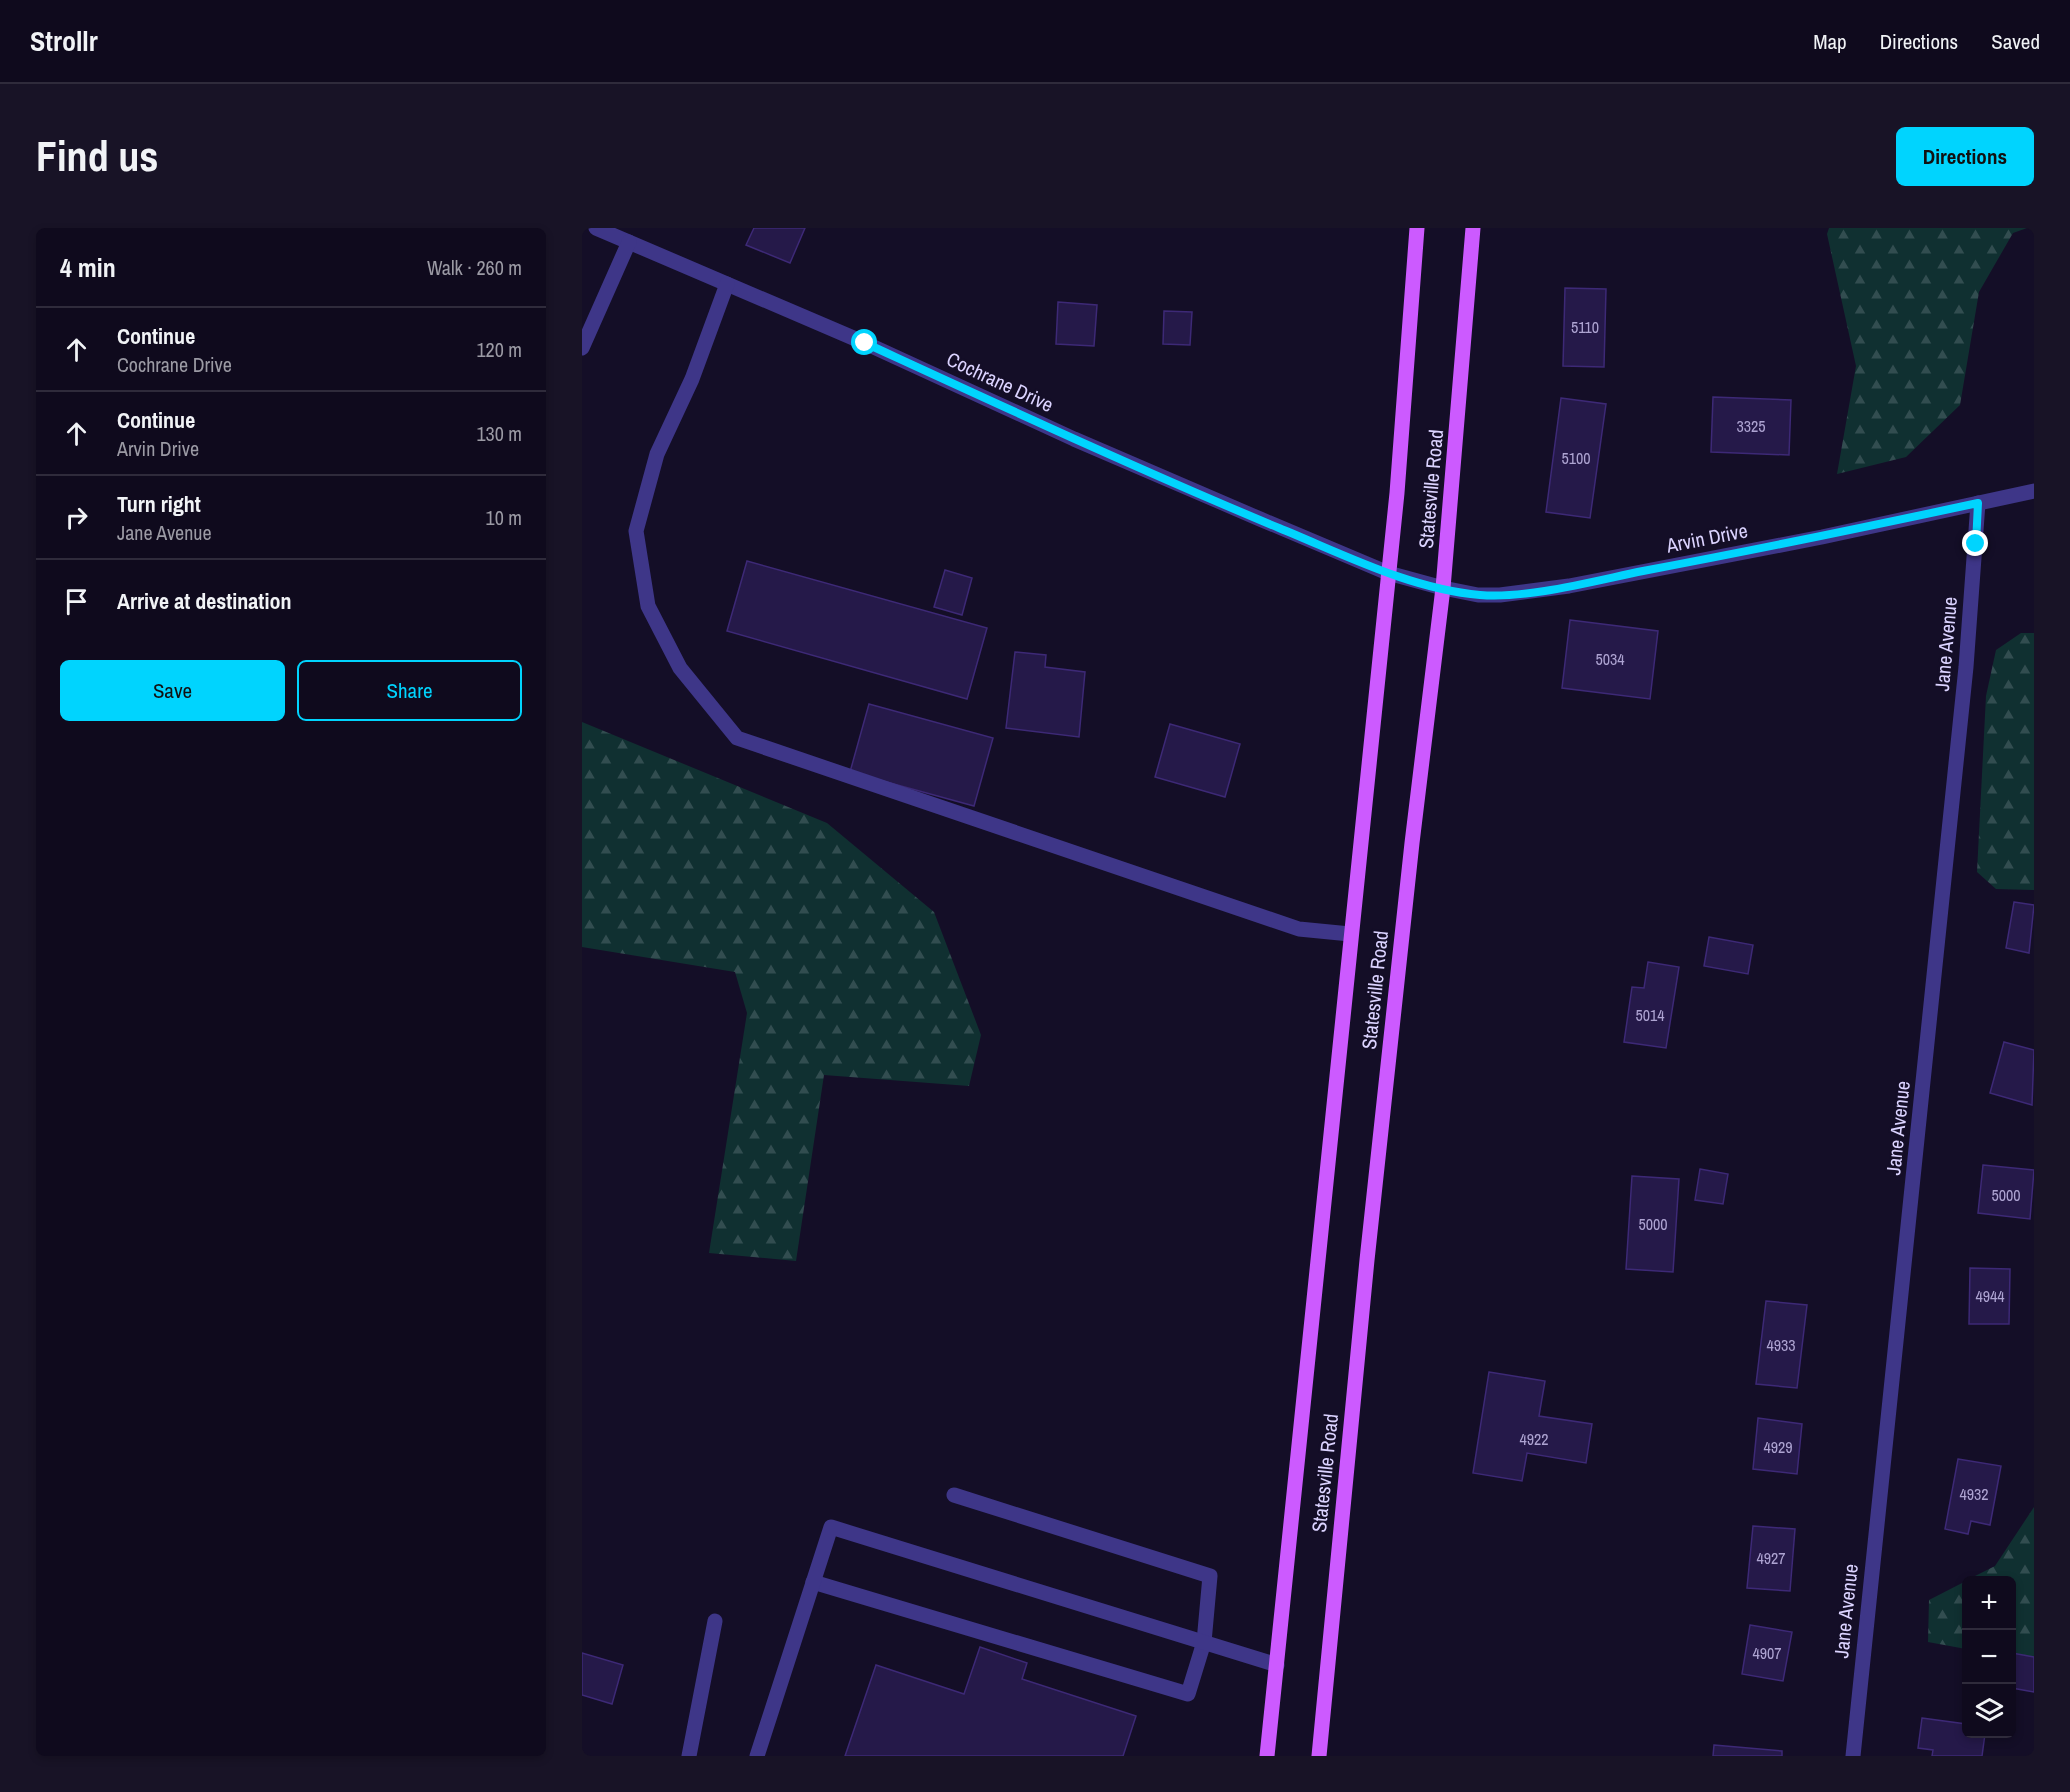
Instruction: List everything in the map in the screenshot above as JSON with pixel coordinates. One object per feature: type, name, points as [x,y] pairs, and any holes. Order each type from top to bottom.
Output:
[{"type":"main road","name":"Statesville Road","points":[[1267,1756],[1397,493],[1417,228]]},
{"type":"main road","name":"Statesville Road","points":[[1319,1756],[1367,1260],[1412,843],[1443,588],[1473,228]]},
{"type":"street","name":"Cochrane Drive","points":[[596,228],[1074,439],[1388,573]]},
{"type":"street","points":[[582,348],[629,242]]},
{"type":"street","points":[[727,284],[692,379],[657,454],[636,531],[648,606],[680,668],[737,738],[1299,929],[1350,934]]},
{"type":"street","name":"Arvin Drive","points":[[1388,573],[1478,595],[1500,595],[1569,586],[1822,537],[2034,491]]},
{"type":"street","name":"Jane Avenue","points":[[1853,1756],[1966,667],[1978,503]]},
{"type":"street","points":[[813,1582],[1188,1694],[1204,1642],[1210,1576],[954,1495]]},
{"type":"street","points":[[756,1756],[831,1527],[1277,1665]]},
{"type":"street","points":[[689,1756],[715,1621]]},
{"type":"green space","points":[[1829,228],[2027,228],[2013,233],[1979,292],[1960,405],[1906,457],[1837,474],[1856,366],[1827,234]]},
{"type":"green space","points":[[2021,633],[2034,633],[2034,890],[1996,889],[1977,872],[1986,696],[1996,650]]},
{"type":"green space","points":[[582,722],[827,823],[934,912],[981,1035],[969,1086],[824,1075],[796,1261],[709,1253],[747,1013],[735,972],[582,947]]},
{"type":"green space","points":[[2034,1507],[2034,1661],[2016,1658],[2016,1576],[1975,1576],[1995,1566]]},
{"type":"green space","points":[[1962,1583],[1962,1648],[1928,1642],[1929,1600]]},
{"type":"building","points":[[754,228],[805,228],[790,263],[746,245]]},
{"type":"building","points":[[1565,288],[1606,289],[1604,367],[1563,366]]},
{"type":"building","points":[[1058,302],[1097,305],[1094,346],[1056,344]]},
{"type":"building","points":[[1164,311],[1192,312],[1190,345],[1163,344]]},
{"type":"building","points":[[1713,397],[1791,400],[1789,455],[1711,452]]},
{"type":"building","points":[[1561,398],[1606,404],[1590,518],[1546,512]]},
{"type":"building","points":[[747,561],[987,628],[967,699],[727,631]]},
{"type":"building","points":[[945,570],[972,578],[962,615],[934,607]]},
{"type":"building","points":[[1570,620],[1658,631],[1650,699],[1562,688]]},
{"type":"building","points":[[1015,652],[1046,655],[1045,667],[1085,672],[1079,737],[1006,728]]},
{"type":"building","points":[[869,704],[993,738],[974,806],[850,772]]},
{"type":"building","points":[[1170,724],[1240,744],[1225,797],[1155,777]]},
{"type":"building","points":[[2014,902],[2034,905],[2029,953],[2006,948]]},
{"type":"building","points":[[1709,937],[1753,945],[1748,974],[1704,966]]},
{"type":"building","points":[[1648,962],[1679,967],[1666,1048],[1624,1042],[1632,987],[1644,988]]},
{"type":"building","points":[[2004,1042],[2034,1050],[2032,1105],[1990,1093]]},
{"type":"building","points":[[1983,1165],[2034,1170],[2030,1219],[1978,1213]]},
{"type":"building","points":[[1700,1169],[1728,1174],[1723,1204],[1695,1200]]},
{"type":"building","points":[[1632,1176],[1679,1179],[1673,1272],[1626,1269]]},
{"type":"building","points":[[1970,1268],[2010,1269],[2009,1324],[1969,1324]]},
{"type":"building","points":[[1766,1301],[1807,1305],[1797,1388],[1756,1384]]},
{"type":"building","points":[[1489,1372],[1545,1381],[1539,1416],[1592,1424],[1586,1463],[1527,1453],[1522,1481],[1473,1473]]},
{"type":"building","points":[[1758,1418],[1802,1424],[1797,1474],[1753,1469]]},
{"type":"building","points":[[1958,1459],[2001,1466],[1990,1525],[1971,1521],[1968,1534],[1945,1529]]},
{"type":"building","points":[[1753,1526],[1795,1529],[1790,1591],[1747,1588]]},
{"type":"building","points":[[1750,1625],[1792,1632],[1783,1681],[1742,1674]]},
{"type":"building","points":[[980,1647],[1027,1663],[1022,1679],[1136,1716],[1123,1756],[845,1756],[876,1665],[964,1694]]},
{"type":"building","points":[[582,1653],[623,1665],[612,1704],[582,1695]]},
{"type":"building","points":[[2016,1654],[2034,1657],[2034,1692],[2016,1689]]},
{"type":"building","points":[[1922,1718],[1962,1723],[1962,1738],[1984,1738],[1982,1756],[1932,1756],[1933,1750],[1918,1748]]},
{"type":"building","points":[[1714,1745],[1782,1751],[1782,1756],[1713,1756]]},
{"type":"route","points":[[865,343],[1074,439],[1388,573],[1478,595],[1500,595],[1569,586],[1822,537],[1978,503],[1976,544]]}]
